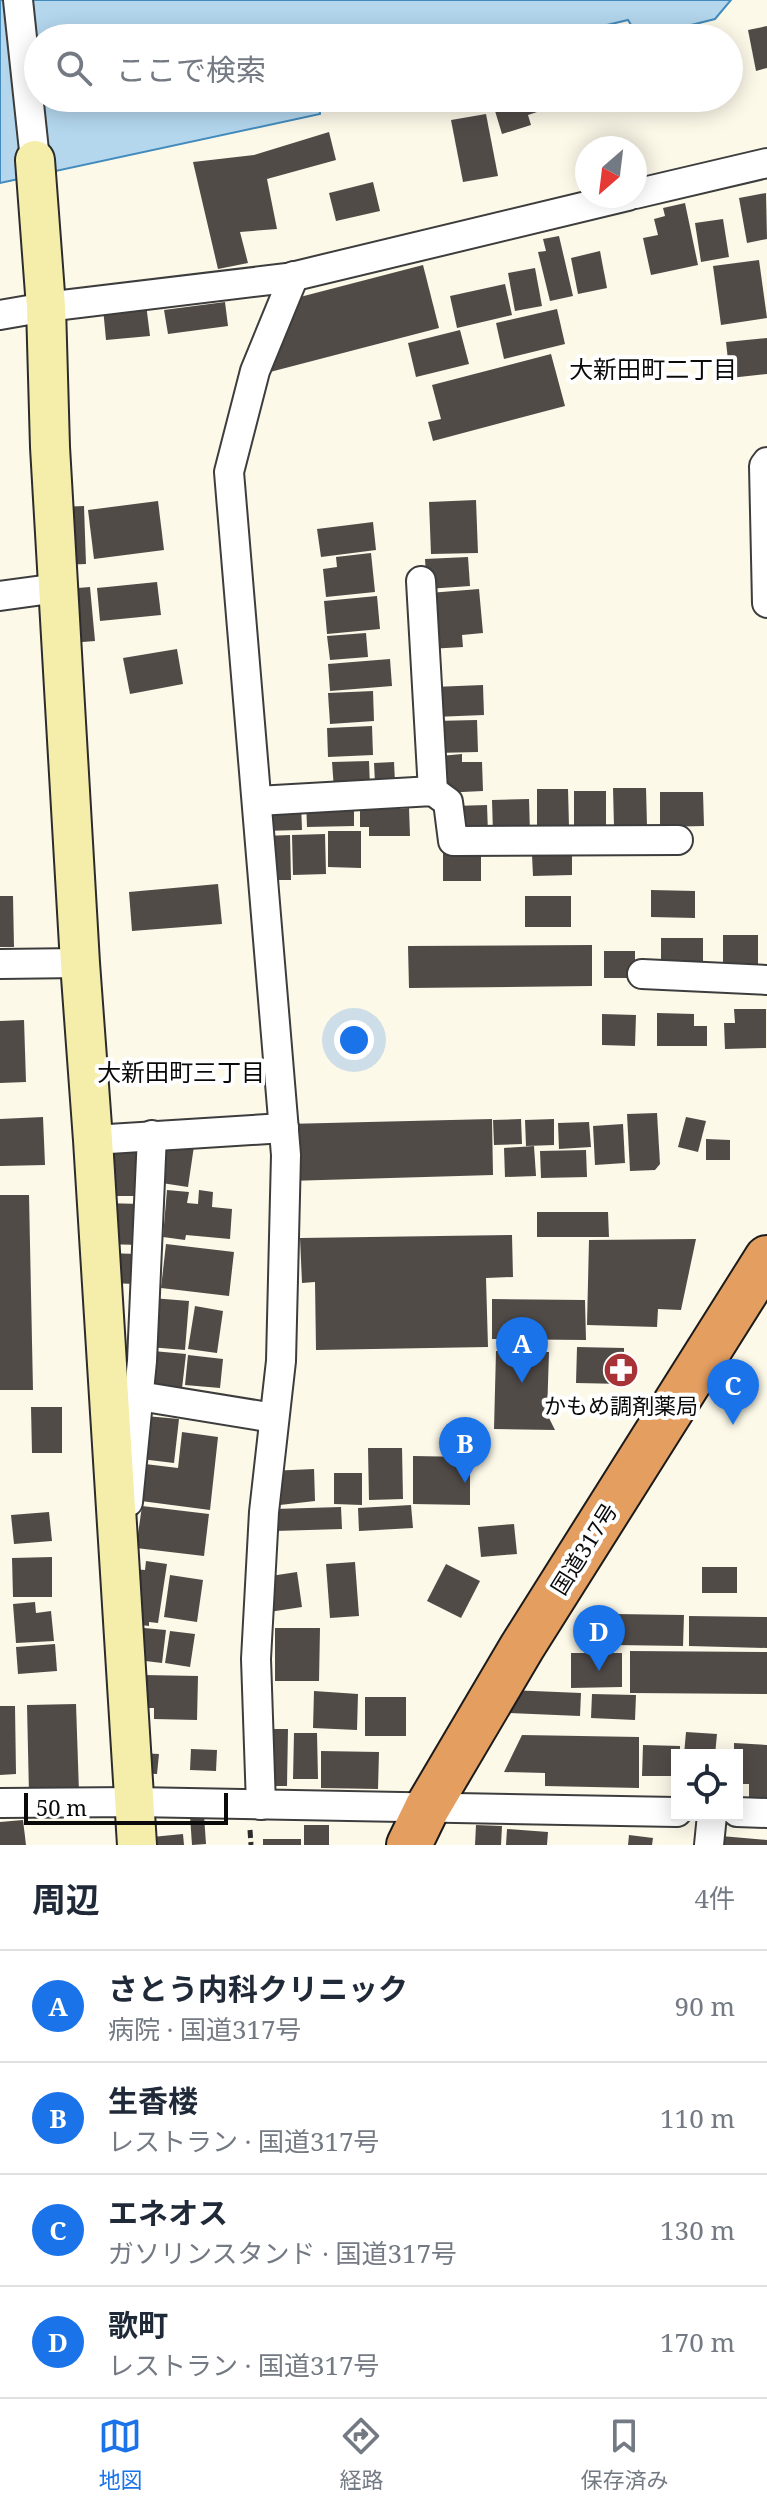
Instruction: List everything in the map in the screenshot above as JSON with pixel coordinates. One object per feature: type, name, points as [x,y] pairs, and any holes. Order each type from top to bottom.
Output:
[{"type":"highway","name":"国道317号","points":[[418,1827],[522,1647],[767,1258]]},
{"type":"street","points":[[18,0],[24,56]]},
{"type":"street","points":[[30,112],[46,307],[50,447],[80,963],[137,1845]]},
{"type":"street","points":[[647,191],[767,163]]},
{"type":"street","points":[[0,315],[294,276],[578,208]]},
{"type":"street","points":[[261,1805],[256,1659],[264,1512],[281,1361],[286,1155],[229,472],[255,371],[294,276]]},
{"type":"street","points":[[767,462],[764,466],[767,603]]},
{"type":"street","points":[[421,581],[433,791]]},
{"type":"street","points":[[0,596],[58,588]]},
{"type":"street","points":[[257,801],[433,791],[448,802],[453,841],[678,840]]},
{"type":"street","points":[[0,964],[80,963]]},
{"type":"street","points":[[642,974],[767,980]]},
{"type":"street","points":[[93,1140],[284,1128]]},
{"type":"street","points":[[120,1562],[142,1361],[152,1135]]},
{"type":"street","points":[[139,1396],[274,1418]]},
{"type":"street","points":[[0,1803],[261,1805],[418,1827],[671,1812]]},
{"type":"street","points":[[743,1812],[767,1813]]},
{"type":"street","points":[[709,1845],[711,1821]]},
{"type":"water","points":[[0,0],[731,0],[715,19],[695,24],[630,24],[628,20],[611,24],[24,24],[24,112],[320,114],[0,183]]},
{"type":"building","points":[[767,26],[767,68],[756,71],[748,30]]},
{"type":"building","points":[[495,112],[537,112],[528,115],[531,125],[502,134]]},
{"type":"building","points":[[486,114],[498,176],[463,182],[451,120]]},
{"type":"building","points":[[329,132],[336,160],[267,179],[277,229],[240,232],[248,263],[218,269],[193,162],[254,155]]},
{"type":"building","points":[[373,182],[380,211],[336,221],[329,193]]},
{"type":"building","points":[[766,193],[767,239],[747,243],[739,198]]},
{"type":"building","points":[[685,203],[698,265],[651,275],[643,238],[658,235],[654,219],[665,216],[663,208]]},
{"type":"building","points":[[723,219],[729,257],[701,262],[695,223]]},
{"type":"building","points":[[559,236],[573,296],[550,301],[538,252],[546,251],[543,239]]},
{"type":"building","points":[[600,251],[607,288],[578,294],[571,258]]},
{"type":"building","points":[[759,260],[767,318],[721,325],[713,266]]},
{"type":"building","points":[[423,265],[439,328],[270,372],[300,297]]},
{"type":"building","points":[[535,268],[542,306],[515,311],[508,273]]},
{"type":"building","points":[[505,284],[512,315],[457,328],[450,296]]},
{"type":"building","points":[[225,302],[228,326],[168,334],[164,310]]},
{"type":"building","points":[[146,304],[150,336],[106,340],[103,308]]},
{"type":"building","points":[[557,309],[565,344],[504,359],[496,323]]},
{"type":"building","points":[[460,330],[469,364],[416,377],[408,343]]},
{"type":"building","points":[[767,338],[767,374],[730,378],[726,342]]},
{"type":"building","points":[[551,354],[565,406],[433,441],[428,422],[441,419],[432,385]]},
{"type":"building","points":[[476,500],[478,553],[431,554],[429,502]]},
{"type":"building","points":[[158,501],[164,550],[94,559],[88,510]]},
{"type":"building","points":[[84,506],[86,564],[61,565],[59,507]]},
{"type":"building","points":[[373,522],[376,550],[321,557],[317,529]]},
{"type":"building","points":[[371,553],[375,592],[326,597],[323,569],[337,567],[336,557]]},
{"type":"building","points":[[468,557],[470,586],[427,589],[425,559]]},
{"type":"building","points":[[157,582],[161,615],[100,621],[97,588]]},
{"type":"building","points":[[90,587],[95,641],[70,643],[65,589]]},
{"type":"building","points":[[479,589],[483,633],[462,635],[463,647],[429,649],[429,593]]},
{"type":"building","points":[[377,596],[380,629],[327,634],[324,601]]},
{"type":"building","points":[[366,633],[368,657],[330,660],[327,636]]},
{"type":"building","points":[[177,649],[183,684],[130,694],[123,658]]},
{"type":"building","points":[[390,659],[392,686],[330,691],[328,664]]},
{"type":"building","points":[[483,685],[484,715],[434,717],[433,687]]},
{"type":"building","points":[[373,691],[374,721],[330,724],[328,693]]},
{"type":"building","points":[[477,720],[478,752],[435,753],[434,721]]},
{"type":"building","points":[[372,726],[373,755],[328,757],[327,728]]},
{"type":"building","points":[[462,754],[462,762],[482,762],[483,791],[442,793],[440,756]]},
{"type":"building","points":[[369,761],[370,787],[334,789],[332,762]]},
{"type":"building","points":[[394,762],[395,782],[375,783],[374,763]]},
{"type":"building","points":[[613,788],[646,788],[647,826],[614,827]]},
{"type":"building","points":[[537,789],[568,789],[569,827],[537,827]]},
{"type":"building","points":[[574,791],[606,791],[606,831],[574,831]]},
{"type":"building","points":[[660,792],[703,792],[704,826],[660,827]]},
{"type":"building","points":[[360,799],[399,799],[400,809],[409,808],[410,836],[369,836],[369,827],[360,827]]},
{"type":"building","points":[[529,799],[530,833],[493,834],[492,800]]},
{"type":"building","points":[[354,800],[354,826],[307,827],[306,801]]},
{"type":"building","points":[[301,804],[302,830],[263,831],[262,815]]},
{"type":"building","points":[[487,805],[488,833],[455,834],[454,806]]},
{"type":"building","points":[[328,831],[361,831],[361,868],[328,867]]},
{"type":"building","points":[[325,834],[326,874],[293,875],[292,835]]},
{"type":"building","points":[[290,835],[291,880],[265,880],[264,836]]},
{"type":"building","points":[[443,851],[481,851],[481,881],[443,881]]},
{"type":"building","points":[[572,853],[572,875],[533,876],[532,855]]},
{"type":"building","points":[[218,884],[222,924],[132,931],[129,892]]},
{"type":"building","points":[[651,890],[695,891],[695,918],[651,917]]},
{"type":"building","points":[[0,896],[13,896],[14,947],[0,947]]},
{"type":"building","points":[[525,896],[571,896],[571,927],[525,927]]},
{"type":"building","points":[[723,935],[758,935],[758,968],[723,968]]},
{"type":"building","points":[[661,938],[703,938],[703,969],[661,962]]},
{"type":"building","points":[[592,945],[592,986],[409,988],[408,946]]},
{"type":"building","points":[[604,951],[635,951],[635,978],[604,978]]},
{"type":"building","points":[[734,1009],[766,1009],[766,1048],[725,1049],[724,1023],[735,1023]]},
{"type":"building","points":[[657,1013],[694,1014],[694,1026],[707,1026],[707,1046],[657,1046]]},
{"type":"building","points":[[602,1014],[636,1015],[635,1046],[602,1045]]},
{"type":"building","points":[[24,1020],[26,1082],[0,1083],[0,1021]]},
{"type":"building","points":[[657,1113],[660,1164],[655,1170],[630,1171],[627,1114]]},
{"type":"building","points":[[43,1117],[45,1165],[0,1166],[0,1119]]},
{"type":"building","points":[[686,1117],[706,1121],[698,1152],[678,1147]]},
{"type":"building","points":[[492,1119],[493,1175],[288,1181],[286,1124]]},
{"type":"building","points":[[521,1119],[522,1144],[494,1145],[493,1120]]},
{"type":"building","points":[[554,1119],[554,1145],[526,1146],[525,1120]]},
{"type":"building","points":[[589,1122],[591,1147],[559,1149],[558,1123]]},
{"type":"building","points":[[623,1124],[625,1163],[595,1165],[593,1126]]},
{"type":"building","points":[[706,1139],[730,1140],[730,1160],[706,1160]]},
{"type":"building","points":[[161,1141],[194,1146],[188,1187],[155,1182]]},
{"type":"building","points":[[534,1146],[536,1176],[505,1177],[504,1148]]},
{"type":"building","points":[[140,1149],[140,1196],[101,1196],[100,1150]]},
{"type":"building","points":[[586,1150],[587,1177],[541,1178],[540,1151]]},
{"type":"building","points":[[167,1190],[189,1192],[187,1203],[198,1204],[199,1190],[213,1192],[212,1207],[232,1209],[230,1239],[186,1235],[185,1240],[163,1237]]},
{"type":"building","points":[[0,1195],[29,1195],[33,1390],[0,1390]]},
{"type":"building","points":[[104,1203],[141,1204],[140,1245],[104,1244]]},
{"type":"building","points":[[537,1212],[608,1212],[609,1237],[537,1237]]},
{"type":"building","points":[[512,1235],[513,1277],[486,1278],[488,1347],[316,1350],[315,1282],[302,1283],[300,1238]]},
{"type":"building","points":[[696,1239],[681,1310],[658,1309],[657,1327],[587,1325],[589,1240]]},
{"type":"building","points":[[166,1244],[234,1252],[229,1296],[161,1288]]},
{"type":"building","points":[[108,1253],[136,1254],[136,1284],[108,1283]]},
{"type":"building","points":[[152,1298],[189,1301],[185,1350],[149,1347]]},
{"type":"building","points":[[492,1299],[585,1300],[586,1340],[492,1339]]},
{"type":"building","points":[[195,1306],[223,1311],[217,1353],[188,1349]]},
{"type":"building","points":[[577,1347],[624,1348],[624,1384],[576,1383]]},
{"type":"building","points":[[153,1351],[186,1354],[181,1397],[148,1393]]},
{"type":"building","points":[[496,1351],[549,1352],[547,1414],[555,1430],[494,1429]]},
{"type":"building","points":[[188,1355],[223,1359],[220,1388],[185,1385]]},
{"type":"building","points":[[31,1407],[62,1407],[62,1453],[32,1453]]},
{"type":"building","points":[[146,1416],[179,1419],[174,1463],[141,1459]]},
{"type":"building","points":[[182,1432],[218,1437],[210,1510],[141,1501],[145,1464],[178,1468]]},
{"type":"building","points":[[368,1448],[402,1448],[403,1499],[369,1500]]},
{"type":"building","points":[[413,1456],[470,1457],[470,1505],[413,1504]]},
{"type":"building","points":[[314,1469],[315,1501],[271,1506],[269,1471]]},
{"type":"building","points":[[334,1473],[362,1473],[362,1505],[334,1504]]},
{"type":"building","points":[[411,1505],[413,1528],[359,1531],[358,1508]]},
{"type":"building","points":[[142,1506],[209,1514],[204,1556],[136,1548]]},
{"type":"building","points":[[341,1507],[342,1529],[275,1531],[274,1509]]},
{"type":"building","points":[[49,1512],[52,1541],[14,1544],[11,1515]]},
{"type":"building","points":[[514,1524],[517,1554],[481,1557],[478,1527]]},
{"type":"building","points":[[52,1557],[52,1597],[13,1597],[12,1558]]},
{"type":"building","points":[[146,1561],[167,1564],[158,1623],[149,1622],[149,1626],[126,1623],[134,1569],[145,1570]]},
{"type":"building","points":[[355,1562],[359,1616],[330,1618],[326,1564]]},
{"type":"building","points":[[446,1564],[480,1581],[461,1618],[427,1601]]},
{"type":"building","points":[[702,1567],[737,1567],[737,1593],[702,1593]]},
{"type":"building","points":[[297,1572],[302,1607],[269,1612],[264,1577]]},
{"type":"building","points":[[170,1575],[203,1580],[197,1622],[164,1617]]},
{"type":"building","points":[[35,1602],[36,1613],[51,1611],[54,1641],[16,1643],[13,1604]]},
{"type":"building","points":[[615,1614],[684,1615],[683,1646],[615,1645]]},
{"type":"building","points":[[689,1616],[767,1617],[767,1648],[689,1646]]},
{"type":"building","points":[[133,1627],[166,1630],[162,1663],[129,1659]]},
{"type":"building","points":[[275,1628],[320,1628],[319,1681],[275,1681]]},
{"type":"building","points":[[170,1631],[195,1634],[190,1667],[165,1663]]},
{"type":"building","points":[[55,1644],[57,1671],[18,1674],[16,1647]]},
{"type":"building","points":[[630,1651],[767,1652],[767,1694],[630,1693]]},
{"type":"building","points":[[571,1653],[622,1653],[622,1687],[571,1688]]},
{"type":"building","points":[[144,1675],[198,1676],[197,1720],[154,1719],[154,1708],[143,1708]]},
{"type":"building","points":[[509,1690],[581,1693],[580,1716],[509,1713]]},
{"type":"building","points":[[314,1691],[358,1694],[357,1730],[313,1728]]},
{"type":"building","points":[[592,1694],[636,1695],[635,1720],[591,1718]]},
{"type":"building","points":[[365,1697],[406,1697],[406,1736],[365,1736]]},
{"type":"building","points":[[76,1704],[79,1792],[29,1794],[27,1705]]},
{"type":"building","points":[[0,1706],[15,1706],[16,1774],[0,1775]]},
{"type":"building","points":[[263,1729],[288,1729],[287,1786],[262,1786]]},
{"type":"building","points":[[686,1732],[717,1734],[716,1749],[685,1749]]},
{"type":"building","points":[[294,1733],[317,1733],[318,1779],[293,1779]]},
{"type":"building","points":[[522,1735],[639,1737],[639,1788],[545,1786],[545,1773],[504,1772]]},
{"type":"building","points":[[734,1743],[767,1745],[767,1799],[749,1798],[749,1784],[743,1784],[743,1749],[734,1749]]},
{"type":"building","points":[[643,1745],[680,1746],[680,1749],[671,1749],[671,1776],[642,1776]]},
{"type":"building","points":[[191,1749],[217,1750],[216,1771],[190,1770]]},
{"type":"building","points":[[321,1751],[379,1752],[378,1789],[321,1788]]},
{"type":"building","points":[[139,1753],[159,1754],[157,1774],[138,1773]]},
{"type":"building","points":[[204,1815],[206,1844],[192,1845],[190,1816]]},
{"type":"building","points":[[23,1820],[26,1845],[0,1845],[0,1822]]},
{"type":"building","points":[[304,1825],[329,1825],[329,1845],[304,1845]]},
{"type":"building","points":[[476,1825],[502,1826],[501,1845],[475,1845]]},
{"type":"building","points":[[507,1829],[548,1832],[547,1845],[506,1845]]},
{"type":"building","points":[[183,1834],[184,1845],[153,1845],[152,1837]]},
{"type":"building","points":[[629,1835],[653,1838],[652,1845],[628,1845]]},
{"type":"building","points":[[721,1836],[767,1840],[767,1845],[721,1845]]},
{"type":"building","points":[[263,1839],[301,1839],[301,1845],[263,1845]]},
{"type":"place","name":"かもめ調剤薬局","points":[[621,1370]]},
{"type":"place","name":"さとう内科クリニック","points":[[522,1383]]},
{"type":"place","name":"エネオス","points":[[733,1425]]},
{"type":"place","name":"生香楼","points":[[465,1483]]},
{"type":"place","name":"歌町","points":[[599,1671]]},
{"type":"district","name":"大新田町二丁目","points":[[653,370]]},
{"type":"district","name":"大新田町三丁目","points":[[181,1073]]}]
